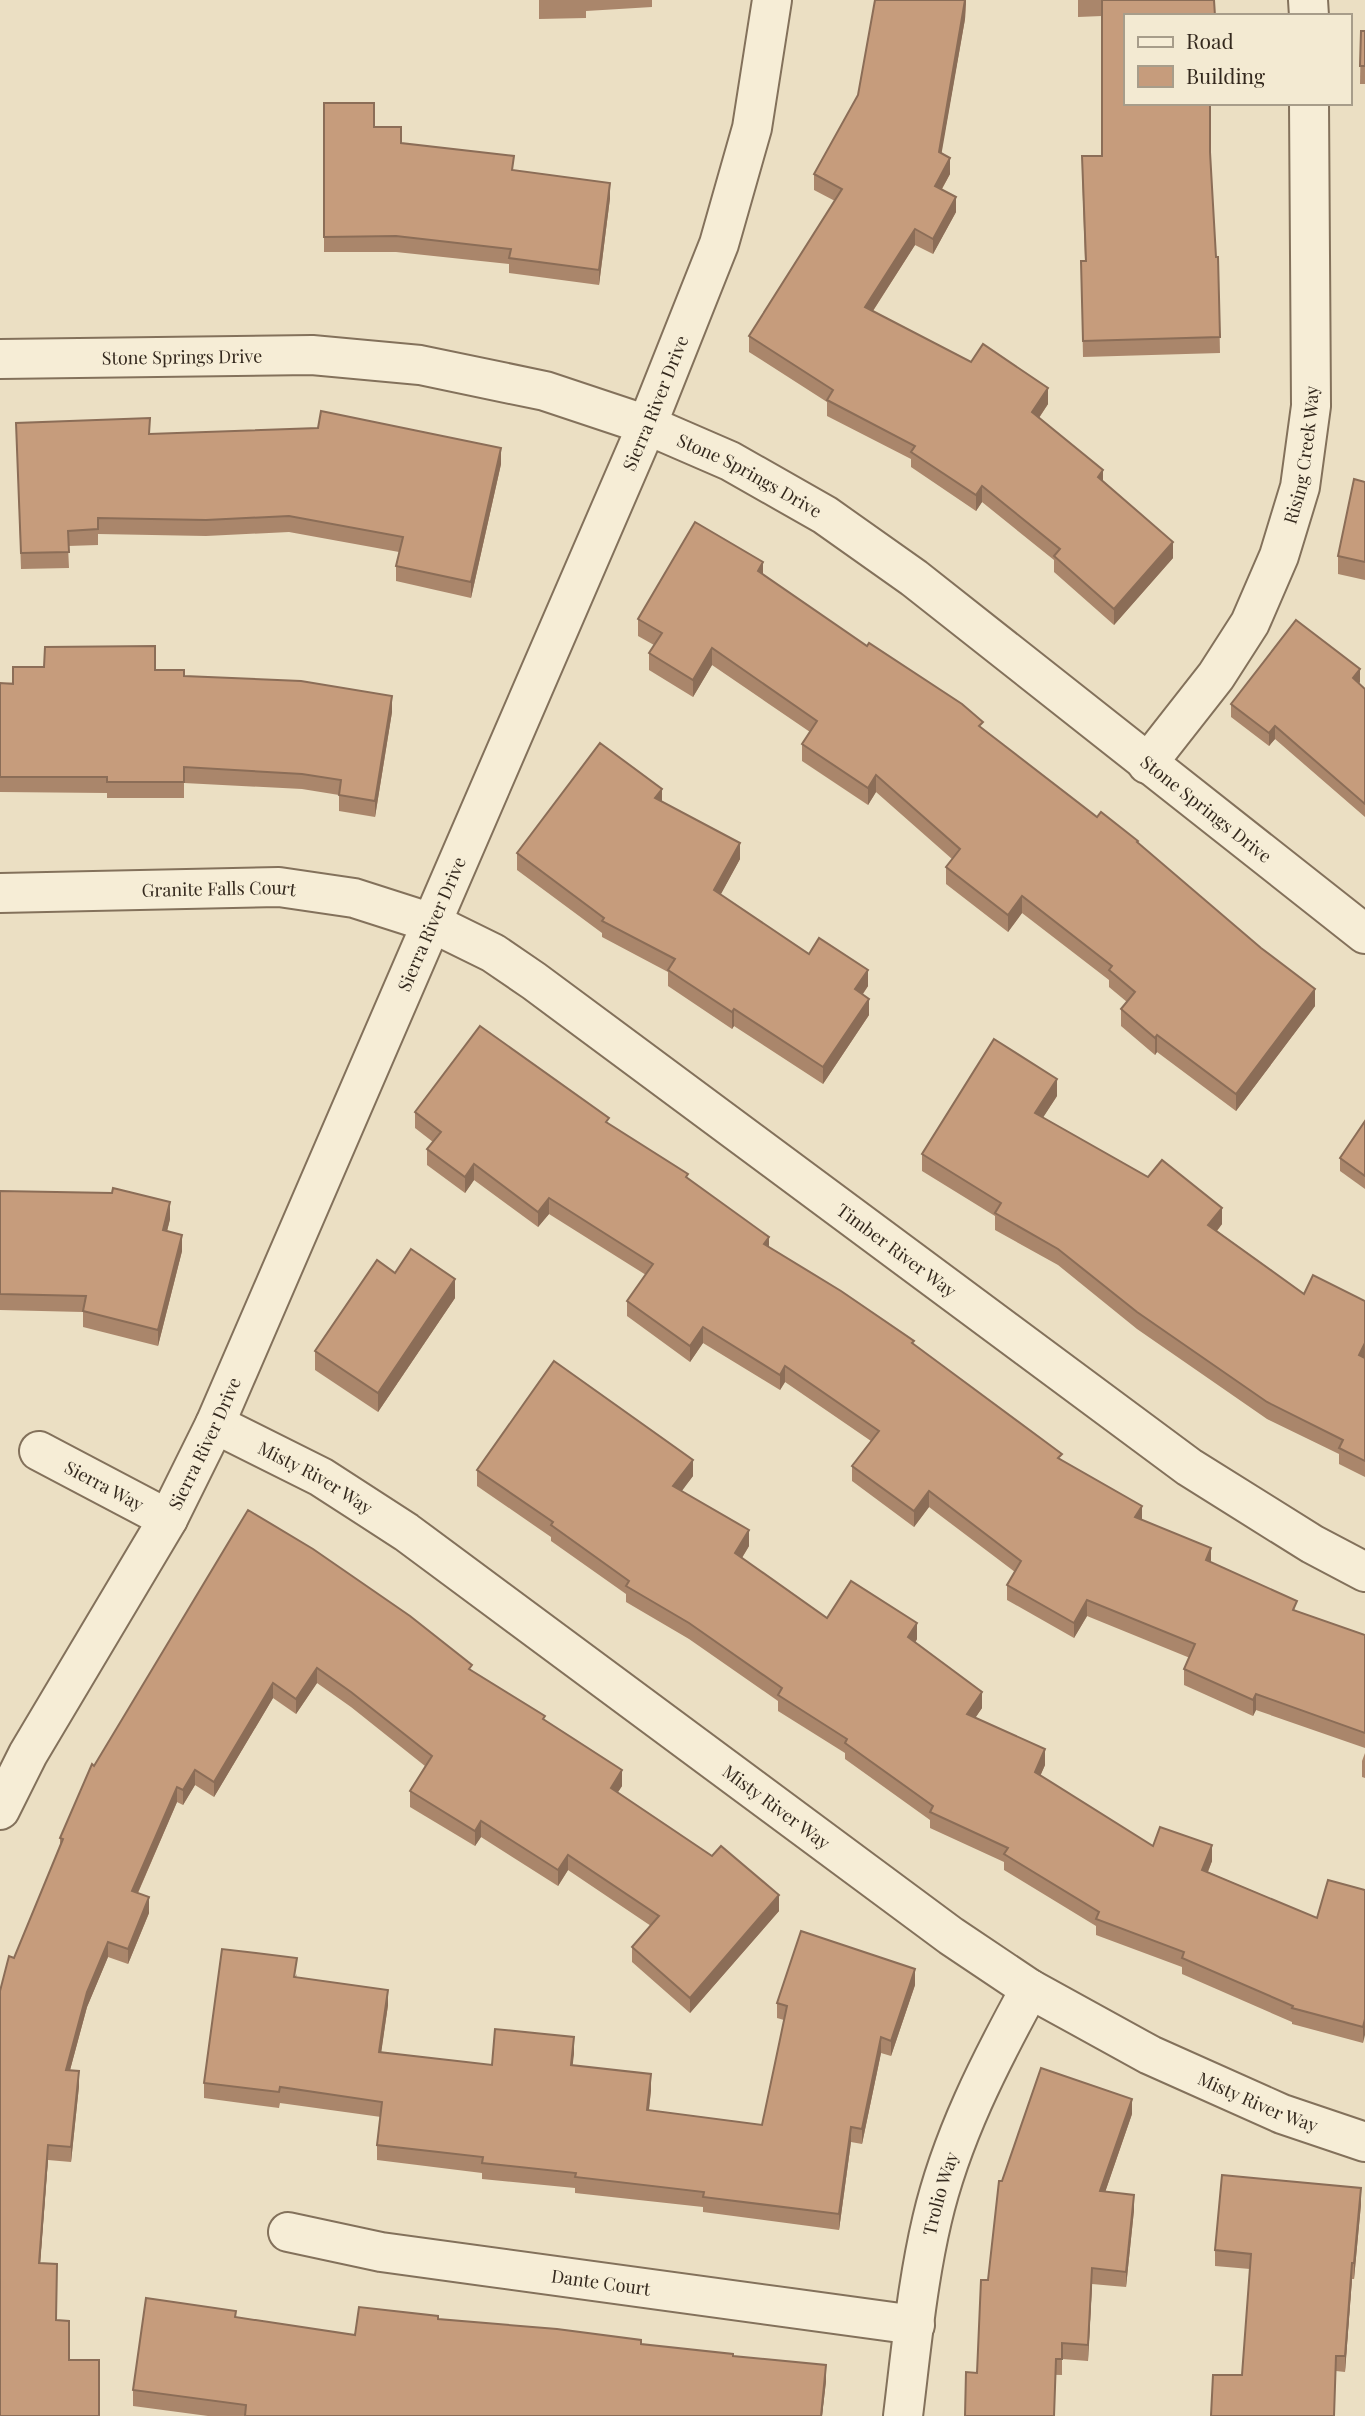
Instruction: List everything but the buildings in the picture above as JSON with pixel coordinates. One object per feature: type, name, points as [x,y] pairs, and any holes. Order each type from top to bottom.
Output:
[{"type":"street","name":"Sierra River Drive","points":[[0,1810],[28,1754],[168,1519],[215,1424],[647,425],[719,244],[752,128],[772,0]]},
{"type":"street","name":"Rising Creek Way","points":[[1147,764],[1216,676],[1250,622],[1279,556],[1300,487],[1311,406],[1309,105]]},
{"type":"street","name":"Stone Springs Drive","points":[[0,359],[312,355],[420,365],[545,391],[647,425],[730,461],[825,515],[914,578],[1365,934]]},
{"type":"street","name":"Granite Falls Court","points":[[0,893],[279,887],[354,898],[432,923]]},
{"type":"street","name":"Timber River Way","points":[[432,923],[492,953],[534,981],[1189,1467],[1312,1544],[1365,1572]]},
{"type":"street","name":"Misty River Way","points":[[215,1424],[321,1477],[406,1532],[951,1936],[1030,1989],[1150,2055],[1282,2114],[1365,2142]]},
{"type":"street","name":"Sierra Way","points":[[39,1451],[168,1519]]},
{"type":"street","name":"Trolio Way","points":[[903,2416],[932,2220],[955,2145],[991,2061],[1030,1989]]},
{"type":"street","name":"Dante Court","points":[[288,2232],[381,2252],[915,2325]]}]
